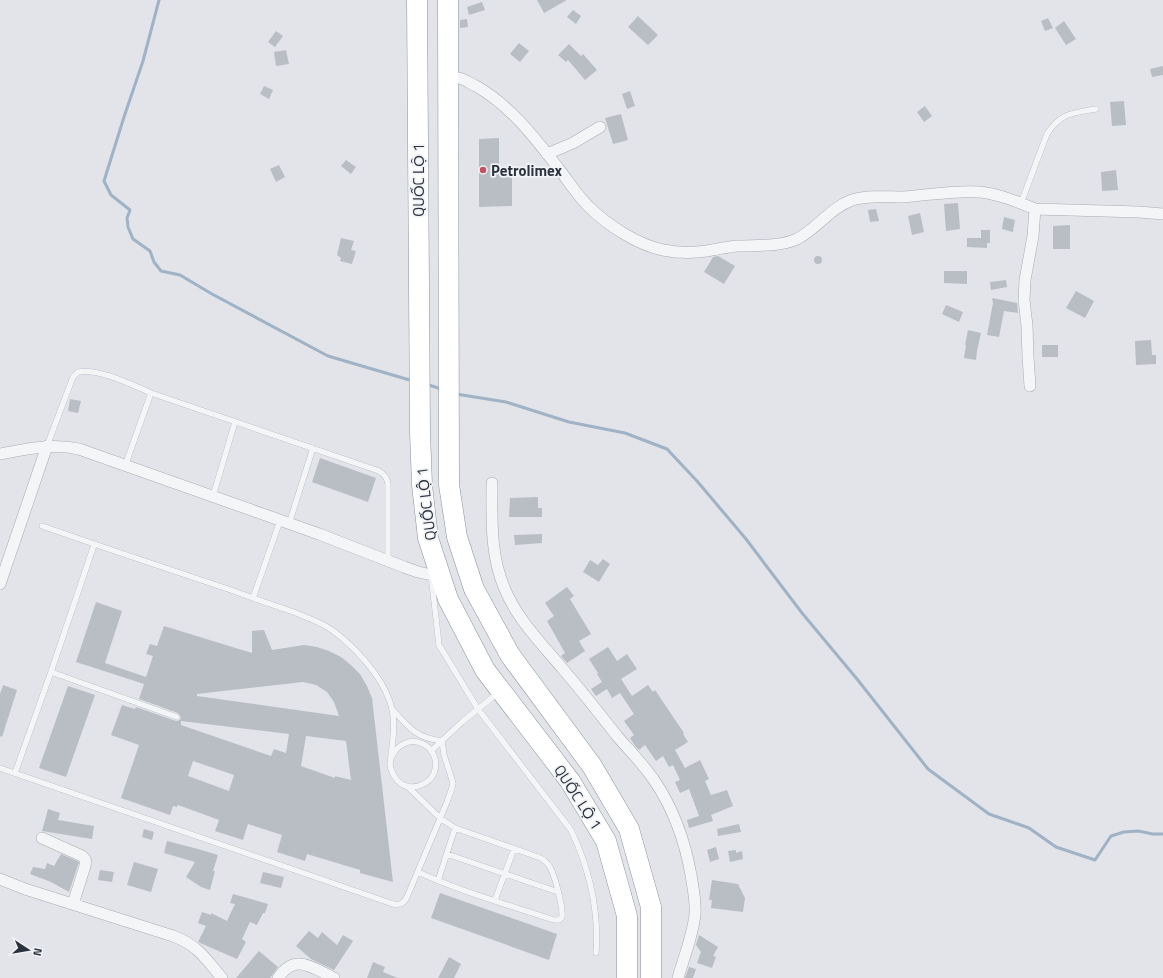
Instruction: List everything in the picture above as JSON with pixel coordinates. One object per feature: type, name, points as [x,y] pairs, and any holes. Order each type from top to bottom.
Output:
[{"type":"highway","name":"QUỐC LỘ 1","points":[[417,0],[420,432],[422,485],[428,538],[436,576],[485,670],[570,781],[606,841],[628,916],[627,978]]},
{"type":"highway","name":"QUỐC LỘ 1","points":[[448,0],[449,430],[450,485],[457,537],[474,589],[510,655],[592,766],[629,829],[651,907],[651,978]]},
{"type":"highway","points":[[418,127],[448,124]]},
{"type":"highway","points":[[500,690],[522,671]]},
{"type":"street","points":[[448,81],[458,78],[474,85],[488,93],[513,113],[576,192],[589,207],[602,218],[632,238],[644,244],[674,251],[698,252],[729,247],[788,242],[805,234],[839,207],[861,198],[915,196],[955,192],[981,192],[1002,197],[1035,209],[1163,214]]},
{"type":"street","points":[[547,154],[573,143],[600,128]]},
{"type":"street","points":[[1030,386],[1024,300],[1025,280],[1035,209]]},
{"type":"street","points":[[0,454],[47,446],[67,446],[79,449],[213,496],[418,572],[436,576]]},
{"type":"street","points":[[0,584],[47,446]]},
{"type":"street","points":[[492,483],[492,532],[495,558],[498,573],[510,602],[546,649],[651,775],[661,790],[676,822],[688,862],[695,904],[694,921],[678,978]]},
{"type":"street","points":[[42,838],[85,858],[85,866],[73,904]]},
{"type":"street","points":[[0,879],[25,889],[186,941],[202,954],[222,978]]},
{"type":"street","points":[[278,978],[289,966],[301,963],[334,978]]},
{"type":"lane","points":[[1021,203],[1047,134],[1052,126],[1064,117],[1096,108]]},
{"type":"lane","points":[[47,446],[72,378],[78,372],[84,370],[91,371],[116,379],[151,393],[371,468],[384,474],[387,478],[389,494],[388,560]]},
{"type":"lane","points":[[125,466],[151,393]]},
{"type":"lane","points":[[213,496],[235,422]]},
{"type":"lane","points":[[253,598],[313,448]]},
{"type":"lane","points":[[42,526],[253,598],[317,622],[343,639],[357,652],[379,680],[388,696],[393,710],[394,729],[390,765],[395,779],[408,787],[440,818],[455,828],[538,857],[546,862],[552,872],[558,892],[562,915],[561,919],[557,920],[495,900],[438,881],[418,872]]},
{"type":"lane","points":[[15,773],[94,544]]},
{"type":"lane","points":[[436,576],[439,644],[478,709],[576,840],[588,879],[596,920],[596,953]]},
{"type":"lane","points":[[51,672],[177,717]]},
{"type":"lane","points":[[431,751],[500,690]]},
{"type":"lane","points":[[393,710],[410,728],[421,736],[427,739],[442,741]]},
{"type":"lane","points":[[391,758],[394,751],[407,742],[415,741],[422,743],[431,751],[436,761],[433,776],[422,785],[408,787]]},
{"type":"lane","points":[[0,768],[394,904],[401,904],[406,900],[450,794],[453,783],[444,756],[442,741]]},
{"type":"lane","points":[[438,881],[455,828]]},
{"type":"lane","points":[[495,900],[514,849]]},
{"type":"lane","points":[[447,854],[558,892]]},
{"type":"building","points":[[537,0],[567,0],[544,13]]},
{"type":"building","points":[[482,2],[485,10],[469,15],[467,7]]},
{"type":"building","points":[[573,10],[581,16],[576,24],[567,17]]},
{"type":"building","points":[[638,16],[658,35],[648,45],[628,27]]},
{"type":"building","points":[[1048,18],[1053,28],[1045,31],[1041,21]]},
{"type":"building","points":[[467,19],[468,27],[460,28],[460,20]]},
{"type":"building","points":[[1064,21],[1076,39],[1066,45],[1055,28]]},
{"type":"building","points":[[276,31],[283,36],[275,47],[268,42]]},
{"type":"building","points":[[519,43],[529,51],[520,62],[510,54]]},
{"type":"building","points":[[569,44],[581,56],[583,54],[597,70],[585,80],[568,60],[566,62],[558,55]]},
{"type":"building","points":[[286,50],[289,64],[276,66],[274,52]]},
{"type":"building","points":[[1163,66],[1163,75],[1152,77],[1150,69]]},
{"type":"building","points":[[264,86],[273,90],[269,99],[260,94]]},
{"type":"building","points":[[630,91],[635,106],[627,109],[622,94]]},
{"type":"building","points":[[1124,101],[1126,125],[1112,126],[1110,102]]},
{"type":"building","points":[[925,106],[932,116],[924,122],[917,112]]},
{"type":"building","points":[[621,114],[628,140],[613,144],[605,118]]},
{"type":"building","points":[[499,138],[499,174],[512,174],[512,206],[479,207],[479,139]]},
{"type":"building","points":[[346,160],[356,167],[351,174],[341,166]]},
{"type":"building","points":[[279,165],[285,177],[276,182],[270,169]]},
{"type":"building","points":[[1116,170],[1118,190],[1102,191],[1101,172]]},
{"type":"building","points":[[958,203],[960,229],[946,231],[944,204]]},
{"type":"building","points":[[876,209],[879,221],[870,222],[868,210]]},
{"type":"building","points":[[920,213],[924,232],[912,235],[908,216]]},
{"type":"building","points":[[1004,217],[1015,220],[1013,232],[1002,229]]},
{"type":"building","points":[[1070,225],[1070,249],[1053,249],[1053,226]]},
{"type":"building","points":[[981,230],[990,230],[990,243],[987,243],[987,248],[967,247],[967,238],[981,238]]},
{"type":"building","points":[[341,238],[354,241],[351,250],[356,251],[352,264],[340,261],[341,258],[337,255]]},
{"type":"building","points":[[718,256],[735,266],[724,284],[704,272],[713,257]]},
{"type":"building","points":[[816,256],[820,256],[822,260],[820,264],[816,264],[814,262],[814,258]]},
{"type":"building","points":[[944,271],[967,271],[967,284],[944,283]]},
{"type":"building","points":[[1006,280],[1007,287],[991,290],[990,282]]},
{"type":"building","points":[[1076,291],[1094,301],[1085,318],[1066,308]]},
{"type":"building","points":[[992,298],[1017,303],[1018,313],[1004,311],[999,337],[987,335],[993,303]]},
{"type":"building","points":[[946,305],[963,312],[959,322],[942,314]]},
{"type":"building","points":[[968,330],[981,333],[976,360],[964,358]]},
{"type":"building","points":[[1151,340],[1152,355],[1156,355],[1156,364],[1136,365],[1135,341]]},
{"type":"building","points":[[1042,345],[1058,345],[1058,357],[1042,357]]},
{"type":"building","points":[[70,399],[81,401],[78,413],[68,411]]},
{"type":"building","points":[[320,458],[376,478],[368,502],[312,482]]},
{"type":"building","points":[[538,497],[538,508],[542,508],[542,517],[509,517],[510,498]]},
{"type":"building","points":[[542,534],[542,543],[515,545],[514,535]]},
{"type":"building","points":[[603,559],[610,564],[599,582],[583,572],[590,560],[598,565]]},
{"type":"building","points":[[567,587],[574,596],[570,599],[591,634],[579,641],[585,651],[567,663],[561,656],[565,653],[547,621],[554,616],[545,603]]},
{"type":"building","points":[[96,602],[122,611],[105,663],[146,677],[153,656],[146,654],[150,644],[157,646],[164,626],[252,653],[252,631],[264,630],[272,650],[304,645],[317,647],[341,657],[360,674],[372,698],[393,882],[360,873],[360,870],[307,854],[305,861],[277,852],[282,835],[248,824],[243,840],[215,831],[219,820],[178,805],[177,807],[173,806],[170,815],[121,798],[139,745],[111,735],[122,705],[135,709],[136,707],[176,721],[180,720],[181,717],[178,713],[139,699],[144,684],[76,662]],"holes":[[[303,682],[316,685],[327,692],[334,702],[339,716],[197,696],[197,694]],[[181,721],[289,734],[286,753],[274,749],[271,756],[181,725]],[[306,736],[346,741],[351,780],[335,776],[335,778],[301,766]],[[193,761],[234,775],[229,791],[188,776]]]},
{"type":"building","points":[[608,647],[617,661],[627,654],[637,669],[621,679],[632,696],[648,685],[653,692],[655,690],[684,733],[683,734],[688,742],[675,750],[685,768],[700,760],[709,779],[705,781],[711,795],[727,790],[733,806],[711,815],[713,821],[689,828],[687,820],[699,816],[689,789],[680,793],[675,782],[680,780],[673,765],[669,767],[663,756],[656,761],[645,745],[639,750],[635,746],[630,738],[634,735],[624,721],[634,714],[620,693],[612,698],[607,689],[596,696],[591,689],[602,682],[589,659]]},
{"type":"building","points":[[3,685],[17,690],[2,737],[0,736],[0,694]]},
{"type":"building","points":[[68,686],[95,695],[66,777],[39,768]]},
{"type":"building","points":[[48,809],[60,813],[58,820],[94,826],[92,839],[42,831]]},
{"type":"building","points":[[739,824],[741,832],[718,836],[717,829]]},
{"type":"building","points":[[144,829],[154,832],[152,840],[142,837]]},
{"type":"building","points":[[167,841],[218,855],[213,871],[215,871],[210,890],[201,887],[186,877],[195,862],[164,853]]},
{"type":"building","points":[[716,847],[719,859],[710,862],[707,850]]},
{"type":"building","points":[[736,850],[736,853],[742,851],[743,859],[730,862],[728,851]]},
{"type":"building","points":[[61,854],[79,862],[69,892],[51,882],[30,874],[33,867],[45,869],[47,863],[54,866]]},
{"type":"building","points":[[134,862],[158,869],[151,892],[127,885]]},
{"type":"building","points":[[100,870],[114,872],[112,882],[98,880]]},
{"type":"building","points":[[263,872],[284,877],[281,888],[260,883]]},
{"type":"building","points":[[712,880],[738,884],[745,898],[743,912],[711,908],[712,900],[709,900]]},
{"type":"building","points":[[440,893],[557,934],[549,960],[431,918]]},
{"type":"building","points":[[233,894],[268,904],[265,913],[263,913],[257,925],[250,922],[242,939],[246,942],[237,959],[198,942],[206,926],[198,923],[202,912],[211,915],[211,913],[227,921],[235,904],[230,903]]},
{"type":"building","points":[[309,931],[318,938],[322,932],[337,945],[343,935],[353,941],[334,970],[311,959],[296,946]]},
{"type":"building","points":[[699,935],[718,947],[713,956],[716,957],[712,968],[697,963],[701,952],[696,945]]},
{"type":"building","points":[[259,951],[278,967],[270,978],[236,978]]},
{"type":"building","points":[[449,957],[461,964],[454,978],[438,978]]},
{"type":"building","points":[[373,962],[385,967],[383,972],[398,978],[367,978]]},
{"type":"building","points":[[689,967],[696,969],[693,978],[685,978]]},
{"type":"waterway","points":[[159,0],[143,61],[104,181],[111,195],[130,210],[127,218],[128,227],[133,239],[150,251],[154,262],[161,271],[180,275],[212,294],[328,356],[413,381]]},
{"type":"waterway","points":[[426,384],[441,389]]},
{"type":"waterway","points":[[456,394],[506,402],[569,422],[625,433],[667,449],[697,481],[746,539],[802,613],[857,679],[928,769],[989,814],[1029,828],[1056,847],[1095,860],[1111,836],[1124,832],[1138,831],[1163,834]]},
{"type":"place","name":"Petrolimex","points":[[483,170]]}]
